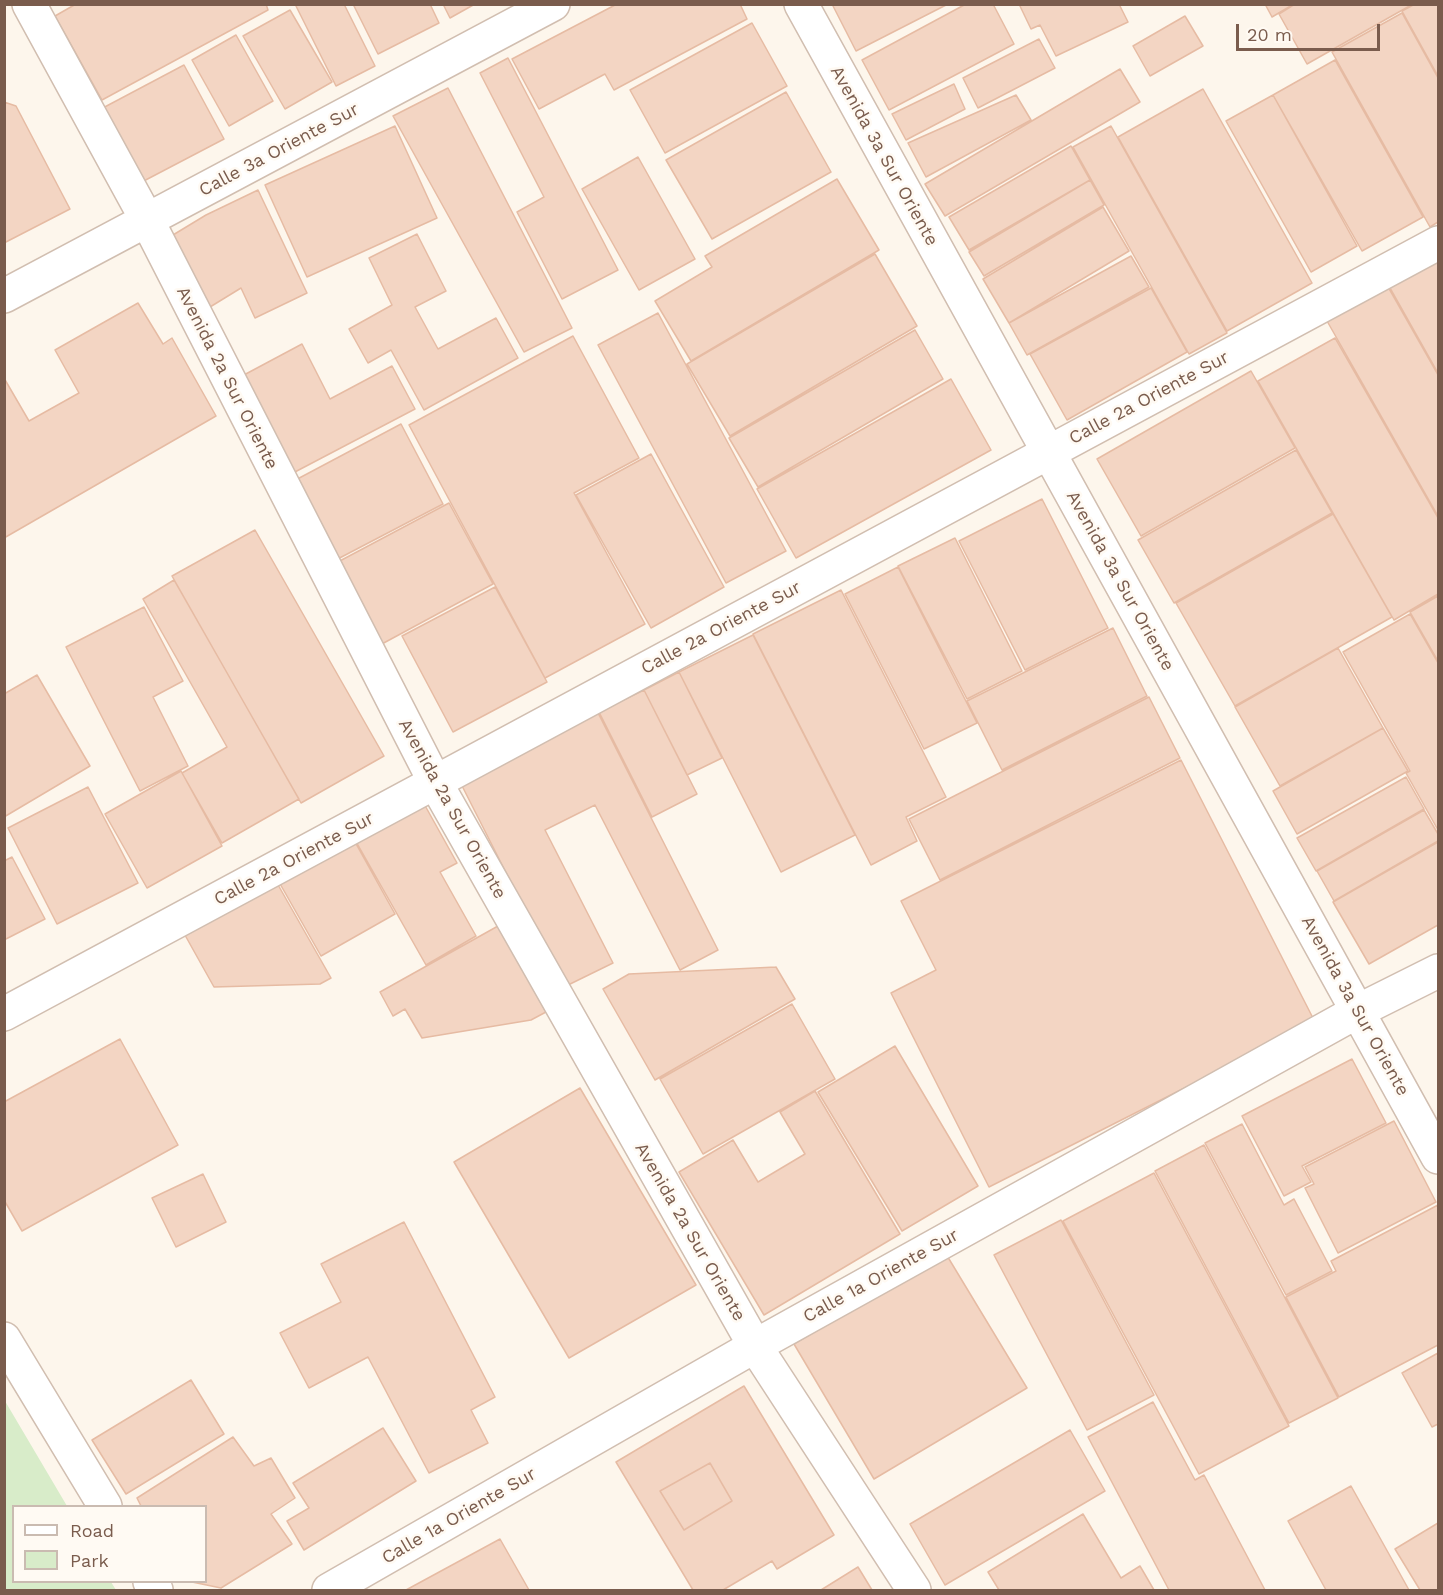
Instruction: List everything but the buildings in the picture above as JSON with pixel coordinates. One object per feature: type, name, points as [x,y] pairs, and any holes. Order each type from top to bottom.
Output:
[{"type":"street","name":"Avenida 2a Sur Oriente","points":[[29,4],[147,220],[435,782],[755,1346],[914,1590]]},
{"type":"street","name":"Calle 3a Oriente Sur","points":[[4,296],[553,4]]},
{"type":"street","name":"Avenida 3a Sur Oriente","points":[[801,4],[1438,1157]]},
{"type":"street","name":"Calle 2a Oriente Sur","points":[[4,1014],[1438,243]]},
{"type":"street","name":"Calle 1a Oriente Sur","points":[[329,1590],[755,1346],[1358,1011],[1438,971]]},
{"type":"street","points":[[4,1339],[104,1505]]},
{"type":"green space","points":[[5,1401],[66,1505],[12,1505],[12,1583],[112,1583],[116,1590],[5,1590]]}]
